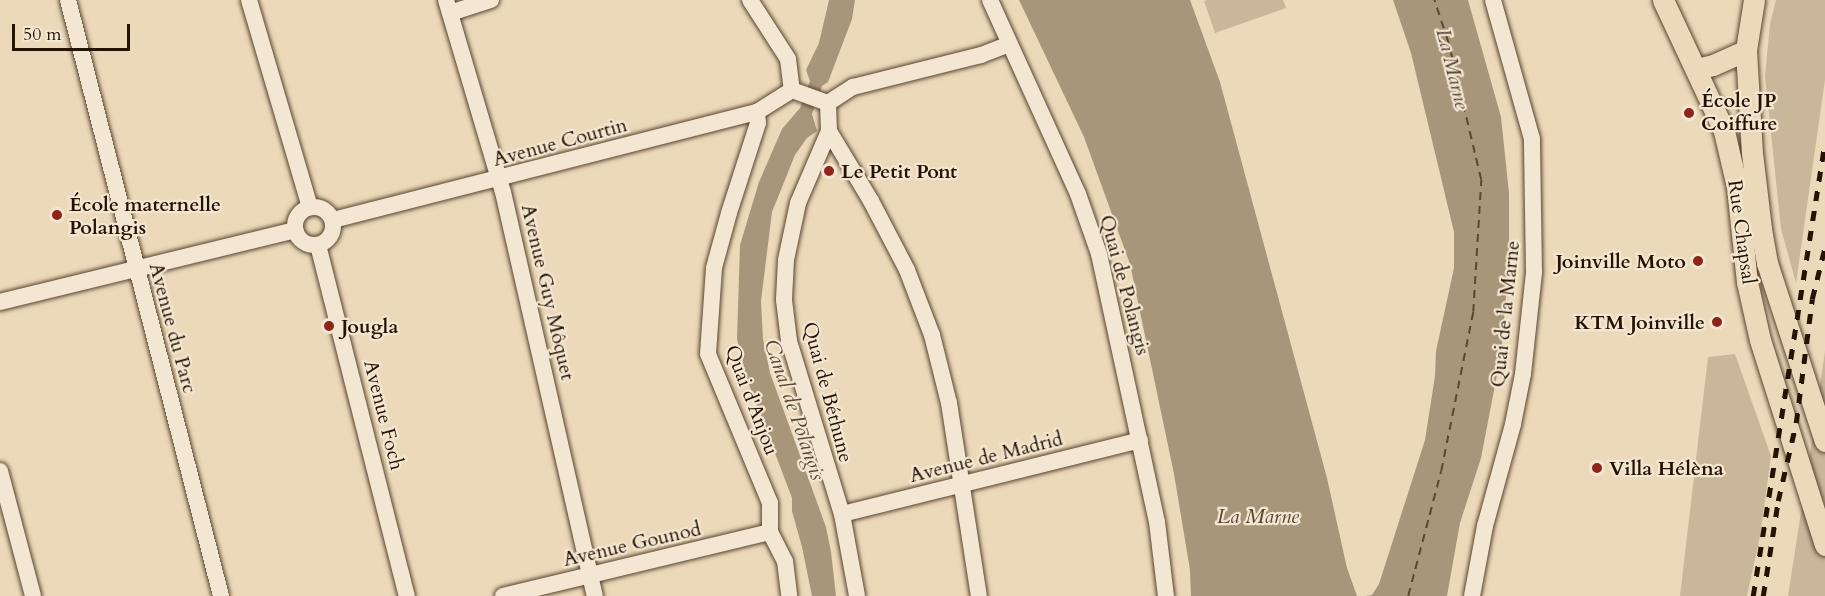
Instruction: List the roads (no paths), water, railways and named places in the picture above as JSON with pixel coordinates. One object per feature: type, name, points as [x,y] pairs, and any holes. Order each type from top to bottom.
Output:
[{"type":"main road","name":"Rue Chapsal","points":[[1663,0],[1714,105],[1727,140],[1737,187],[1748,282],[1760,340],[1825,545]]},
{"type":"main road","points":[[1754,0],[1746,50],[1752,153],[1767,263],[1825,441]]},
{"type":"main road","points":[[1697,69],[1713,65],[1746,50]]},
{"type":"street","name":"Avenue du Parc","points":[[68,0],[221,596]]},
{"type":"street","points":[[249,0],[310,207]]},
{"type":"street","points":[[448,7],[491,0]]},
{"type":"street","points":[[750,0],[788,59],[792,90],[828,103]]},
{"type":"street","name":"Quai de Polangis","points":[[990,0],[1078,194],[1099,254],[1157,522],[1166,596]]},
{"type":"street","name":"Quai de la Marne","points":[[1472,596],[1485,526],[1513,424],[1522,374],[1534,272],[1532,139],[1519,84],[1492,0]]},
{"type":"street","name":"Avenue Guy Môquet","points":[[448,7],[500,179],[595,596]]},
{"type":"street","points":[[828,103],[853,87],[981,54],[1009,44]]},
{"type":"street","name":"Avenue Courtin","points":[[333,220],[757,112],[792,90]]},
{"type":"street","points":[[828,103],[829,131],[872,201],[907,270],[932,334],[949,403],[979,596]]},
{"type":"street","name":"Quai d'Anjou","points":[[757,112],[758,123],[714,268],[708,354],[770,503],[770,532],[785,561],[789,596]]},
{"type":"street","name":"Quai de Béthune","points":[[829,131],[798,203],[786,260],[784,300],[789,341],[842,514],[857,596]]},
{"type":"street","points":[[310,207],[320,207],[327,211],[333,220],[333,229],[329,239],[318,245],[301,240],[295,230],[296,220],[301,211],[310,207]]},
{"type":"street","points":[[0,302],[295,230]]},
{"type":"street","name":"Avenue Foch","points":[[318,245],[407,596]]},
{"type":"street","name":"Avenue de Madrid","points":[[842,514],[1140,440]]},
{"type":"street","points":[[0,471],[5,508],[33,596]]},
{"type":"street","name":"Avenue Gounod","points":[[503,596],[770,532]]},
{"type":"water","points":[[829,0],[855,0],[852,19],[828,82],[822,86],[812,114],[817,131],[807,138],[795,155],[772,212],[761,301],[763,339],[770,373],[826,527],[831,552],[836,596],[812,596],[792,511],[792,498],[748,382],[737,339],[740,245],[759,182],[782,129],[800,108],[810,81],[806,70],[819,43]]},
{"type":"water","name":"La Marne","points":[[1019,0],[1190,0],[1220,82],[1327,478],[1347,568],[1357,596],[1191,596],[1190,570],[1174,474],[1130,264],[1084,137]]},
{"type":"water","name":"La Marne","points":[[1393,0],[1468,0],[1501,117],[1509,193],[1509,261],[1501,354],[1481,458],[1460,523],[1447,596],[1366,596],[1372,595],[1379,584],[1425,440],[1435,376],[1436,351],[1454,268],[1454,232],[1411,53]]},
{"type":"railway","points":[[1753,596],[1825,143]]},
{"type":"railway","points":[[1763,596],[1778,501],[1796,423],[1812,299],[1825,247]]},
{"type":"place","name":"École JP Coiffure","points":[[1689,113]]},
{"type":"place","name":"Le Petit Pont","points":[[829,171]]},
{"type":"place","name":"École maternelle Polangis","points":[[57,215]]},
{"type":"place","name":"Joinville Moto","points":[[1698,261]]},
{"type":"place","name":"KTM Joinville","points":[[1717,322]]},
{"type":"place","name":"Jougla","points":[[329,326]]},
{"type":"place","name":"Villa Hélèna","points":[[1597,468]]},
{"type":"water label","name":"Canal de Polangis","points":[[794,410]]}]
